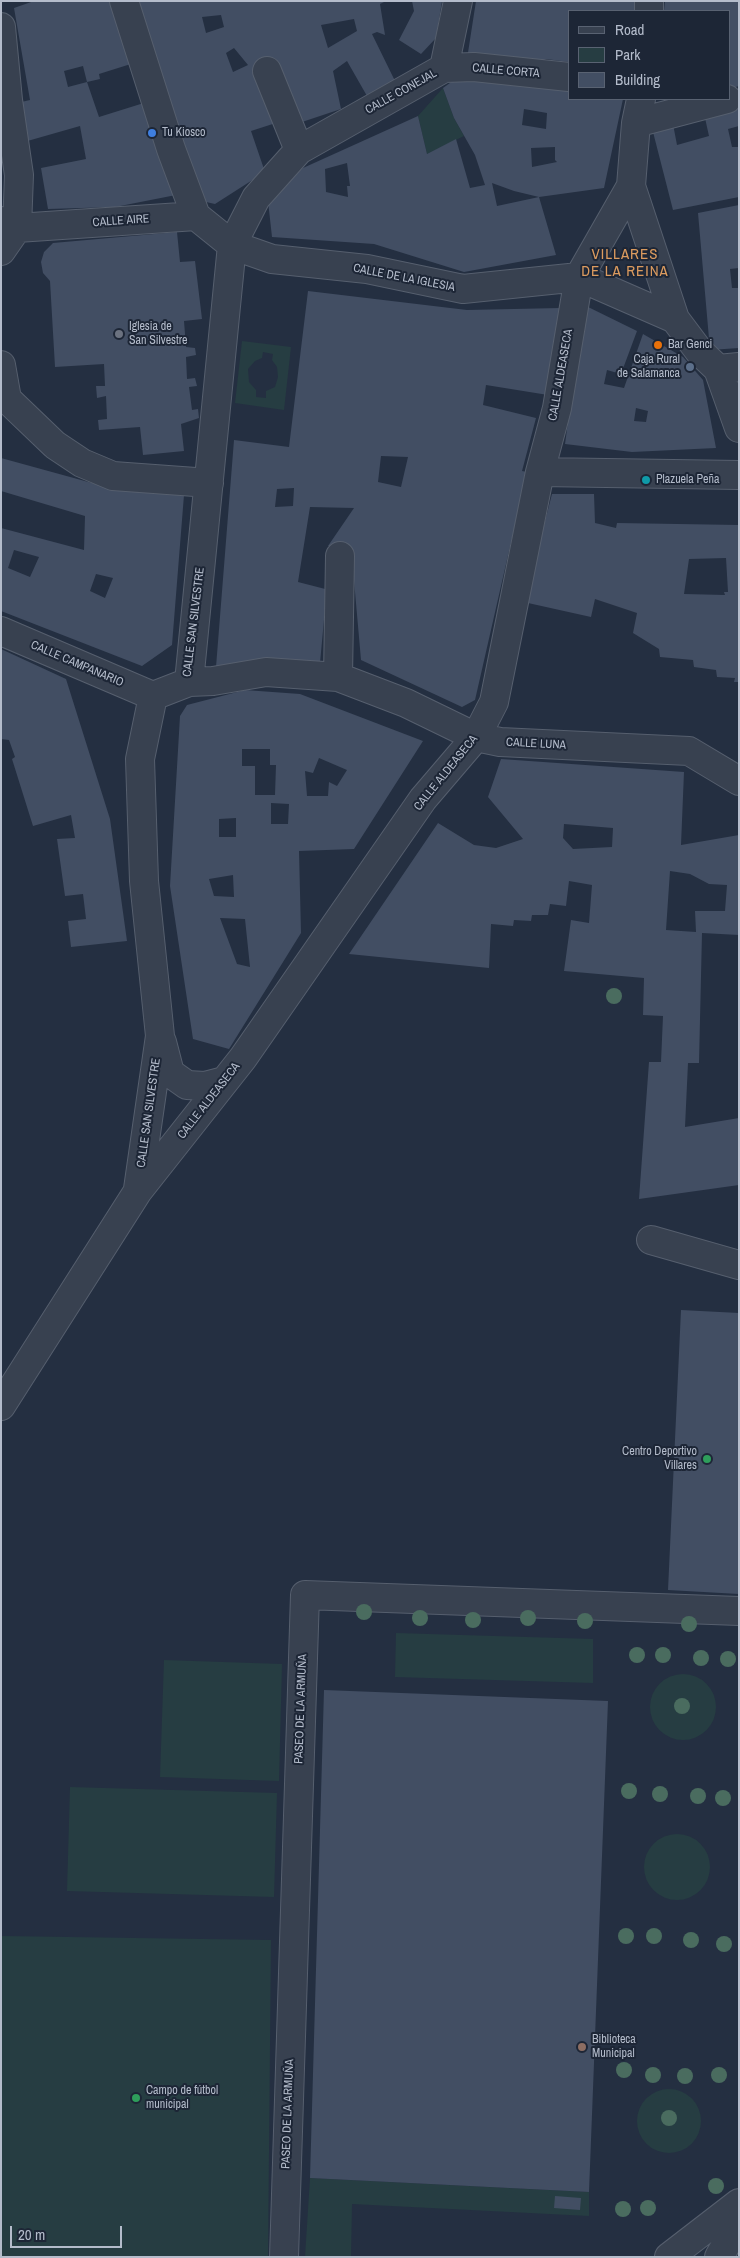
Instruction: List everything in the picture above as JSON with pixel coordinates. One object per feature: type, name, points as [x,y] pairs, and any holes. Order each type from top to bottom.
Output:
[{"type":"street","points":[[124,1],[171,149],[196,216],[232,245]]},
{"type":"street","name":"CALLE CONEJAL","points":[[232,245],[256,198],[299,150],[444,68],[458,1]]},
{"type":"street","points":[[1,26],[8,100],[19,176],[9,225],[1,251]]},
{"type":"street","name":"CALLE CORTA","points":[[444,68],[474,67],[568,77]]},
{"type":"street","points":[[267,71],[299,150]]},
{"type":"street","points":[[714,100],[639,111],[631,186],[578,277],[675,319],[719,362],[739,428]]},
{"type":"street","points":[[631,186],[675,319]]},
{"type":"street","name":"CALLE AIRE","points":[[9,225],[196,216]]},
{"type":"street","name":"CALLE DE LA IGLESIA","points":[[232,245],[272,259],[367,269],[462,289],[578,277]]},
{"type":"street","name":"CALLE SAN SILVESTRE","points":[[224,1081],[205,1086],[186,1085],[170,1072],[160,1036],[144,881],[140,759],[153,696],[189,682],[232,245]]},
{"type":"street","name":"CALLE ALDEASECA","points":[[1,1406],[138,1191],[243,1058],[423,799],[476,737],[494,702],[540,472],[557,408],[578,277]]},
{"type":"street","points":[[1,365],[7,399],[55,445],[82,463],[114,476],[209,483]]},
{"type":"street","points":[[540,472],[739,475]]},
{"type":"street","points":[[338,677],[340,556]]},
{"type":"street","name":"CALLE CAMPANARIO","points":[[1,631],[153,696]]},
{"type":"street","name":"CALLE LUNA","points":[[189,682],[213,681],[266,672],[338,677],[406,703],[476,737],[500,742],[689,751],[739,781]]},
{"type":"street","name":"CALLE SAN SILVESTRE","points":[[138,1191],[160,1036]]},
{"type":"street","points":[[651,1240],[739,1265]]},
{"type":"street","name":"PASEO DE LA ARMUÑA","points":[[284,2257],[305,1595],[739,1611]]},
{"type":"street","points":[[669,2257],[739,2203]]},
{"type":"street","points":[[719,2257],[739,2222]]},
{"type":"green space","points":[[443,88],[454,118],[464,136],[427,154],[418,116]]},
{"type":"green space","points":[[242,341],[291,347],[284,410],[235,403]],"holes":[[[263,352],[273,354],[272,360],[277,367],[278,377],[275,387],[266,391],[266,398],[256,397],[256,390],[249,382],[248,369],[255,361],[262,358]]]},
{"type":"green space","points":[[396,1633],[593,1639],[593,1683],[395,1677]]},
{"type":"green space","points":[[164,1660],[282,1664],[279,1781],[160,1777]]},
{"type":"green space","points":[[683,1674],[695,1677],[706,1684],[713,1695],[716,1707],[713,1719],[706,1730],[695,1737],[683,1740],[671,1737],[660,1730],[653,1719],[650,1707],[653,1695],[660,1684],[671,1677]]},
{"type":"green space","points":[[70,1787],[277,1793],[274,1897],[67,1891]]},
{"type":"green space","points":[[677,1834],[689,1837],[700,1844],[707,1855],[710,1867],[707,1879],[700,1890],[689,1897],[677,1900],[665,1897],[654,1890],[647,1879],[644,1867],[647,1855],[654,1844],[665,1837]]},
{"type":"green space","name":"Campo de fútbol municipal","points":[[1,1936],[271,1940],[268,2257],[1,2257]]},
{"type":"green space","points":[[663,2089],[675,2089],[692,2098],[699,2109],[701,2121],[699,2133],[692,2144],[675,2153],[663,2153],[651,2148],[642,2139],[637,2127],[637,2115],[642,2103],[651,2094]]},
{"type":"green space","points":[[310,2178],[589,2192],[589,2216],[352,2204],[351,2257],[305,2257]]},
{"type":"building","points":[[34,1],[113,1],[134,63],[99,74],[100,79],[87,82],[99,117],[147,102],[176,195],[115,207],[48,209],[41,168],[86,159],[80,126],[24,142],[17,103],[30,100],[14,8]],"holes":[[[83,66],[87,82],[68,87],[64,71]]]},
{"type":"building","points":[[135,1],[386,1],[380,4],[385,35],[377,32],[372,34],[395,81],[367,96],[347,61],[333,71],[341,109],[296,124],[282,121],[251,131],[265,172],[215,204],[206,202],[188,165]],"holes":[[[221,15],[224,27],[206,33],[202,17]],[[354,19],[357,31],[328,48],[321,25]],[[234,48],[248,65],[233,72],[226,53]]]},
{"type":"building","points":[[412,1],[442,1],[436,38],[421,54],[399,40],[414,11]]},
{"type":"building","points":[[476,1],[639,1],[639,10],[568,10],[568,62],[546,59],[538,62],[467,59]]},
{"type":"building","points":[[665,1],[739,1],[739,86],[730,89],[730,10],[664,10]]},
{"type":"building","points":[[461,75],[568,89],[568,100],[623,100],[604,188],[539,197],[556,255],[464,272],[374,244],[272,237],[268,201],[303,168],[418,116],[427,154],[456,139],[470,188],[485,185],[475,155],[454,118],[443,88]],"holes":[[[524,109],[547,113],[546,129],[522,125]],[[555,147],[555,160],[557,162],[532,167],[531,148]],[[347,163],[350,186],[347,186],[348,197],[326,192],[325,169]],[[492,183],[539,197],[497,206]]]},
{"type":"building","points":[[739,108],[739,126],[728,129],[732,147],[739,147],[739,197],[673,210],[653,132],[673,124],[677,145],[709,136],[705,118]]},
{"type":"building","points":[[739,205],[739,268],[730,269],[732,288],[739,288],[739,348],[710,350],[698,213]]},
{"type":"building","name":"Iglesia de San Silvestre","points":[[177,232],[180,262],[195,261],[202,319],[184,321],[186,347],[195,348],[196,355],[186,357],[187,379],[195,378],[197,386],[189,387],[192,410],[198,409],[199,418],[181,424],[184,451],[143,455],[140,427],[99,430],[98,420],[107,419],[106,396],[97,398],[96,386],[105,386],[104,364],[55,367],[50,281],[43,273],[41,262],[44,252],[53,243]]},
{"type":"building","points":[[308,291],[467,310],[560,308],[548,395],[486,385],[483,405],[536,418],[522,471],[527,472],[475,700],[462,707],[361,660],[353,569],[347,551],[328,546],[354,508],[310,507],[298,582],[333,591],[325,609],[320,663],[289,659],[216,667],[234,440],[289,447]],"holes":[[[381,456],[408,457],[401,487],[378,482]],[[294,488],[293,506],[275,507],[277,489]]]},
{"type":"building","points":[[584,305],[637,331],[621,374],[607,370],[604,384],[624,388],[643,334],[683,357],[703,380],[716,448],[632,452],[565,444]],"holes":[[[636,408],[648,411],[646,422],[634,421]]]},
{"type":"building","points":[[1,458],[92,483],[184,495],[172,645],[142,666],[1,611],[1,528],[84,550],[85,516],[1,491]],"holes":[[[14,550],[39,557],[30,577],[8,568]],[[96,574],[113,578],[105,598],[90,591]]]},
{"type":"building","points":[[552,494],[594,494],[595,523],[616,528],[617,523],[739,525],[739,682],[734,682],[735,678],[717,677],[716,670],[694,667],[693,660],[660,657],[659,649],[633,633],[637,613],[595,599],[591,617],[528,603]],"holes":[[[726,558],[728,592],[724,592],[725,595],[684,594],[689,559]]]},
{"type":"building","points":[[1,649],[66,679],[110,819],[127,941],[71,947],[68,921],[86,919],[83,894],[65,896],[57,839],[75,838],[71,815],[33,826],[12,759],[15,757],[9,740],[1,739]]},
{"type":"building","points":[[245,690],[300,694],[423,741],[354,849],[299,851],[301,933],[229,1049],[193,1039],[170,886],[180,716],[187,705]],"holes":[[[242,749],[270,749],[270,765],[276,765],[275,795],[255,795],[255,766],[242,766]],[[319,758],[347,770],[337,786],[329,782],[328,796],[307,796],[305,771],[313,773]],[[271,803],[289,804],[288,824],[271,824]],[[236,818],[236,837],[219,837],[219,819]],[[233,875],[234,897],[214,896],[209,879]],[[220,918],[245,919],[250,967],[237,964]]]},
{"type":"building","points":[[501,759],[684,772],[681,845],[739,835],[739,935],[702,933],[699,1063],[688,1063],[685,1127],[739,1118],[739,1185],[639,1199],[649,1062],[661,1062],[663,1016],[643,1015],[644,978],[564,971],[571,920],[589,923],[592,885],[569,881],[566,906],[550,904],[548,915],[532,915],[531,921],[514,920],[513,926],[491,924],[489,968],[349,954],[438,823],[474,845],[496,848],[523,839],[488,797]],"holes":[[[564,824],[613,828],[612,847],[573,849],[563,838]],[[670,871],[690,874],[709,884],[727,885],[725,911],[695,911],[696,932],[666,930]]]},
{"type":"building","name":"Centro Deportivo Villares","points":[[681,1310],[739,1313],[739,1594],[668,1590]]},
{"type":"building","points":[[324,1690],[608,1701],[589,2192],[310,2178]]},
{"type":"building","points":[[555,2196],[581,2198],[580,2210],[554,2208]]},
{"type":"place","name":"Tu Kiosco","points":[[152,133]]},
{"type":"place","name":"Iglesia de San Silvestre","points":[[119,334]]},
{"type":"place","name":"Bar Genci","points":[[658,345]]},
{"type":"place","name":"Caja Rural de Salamanca","points":[[690,367]]},
{"type":"place","name":"Plazuela Peña","points":[[646,480]]},
{"type":"place","name":"Centro Deportivo Villares","points":[[707,1459]]},
{"type":"place","name":"Biblioteca Municipal","points":[[582,2047]]},
{"type":"place","name":"Campo de fútbol municipal","points":[[136,2098]]},
{"type":"district","name":"VILLARES DE LA REINA","points":[[625,264]]}]
